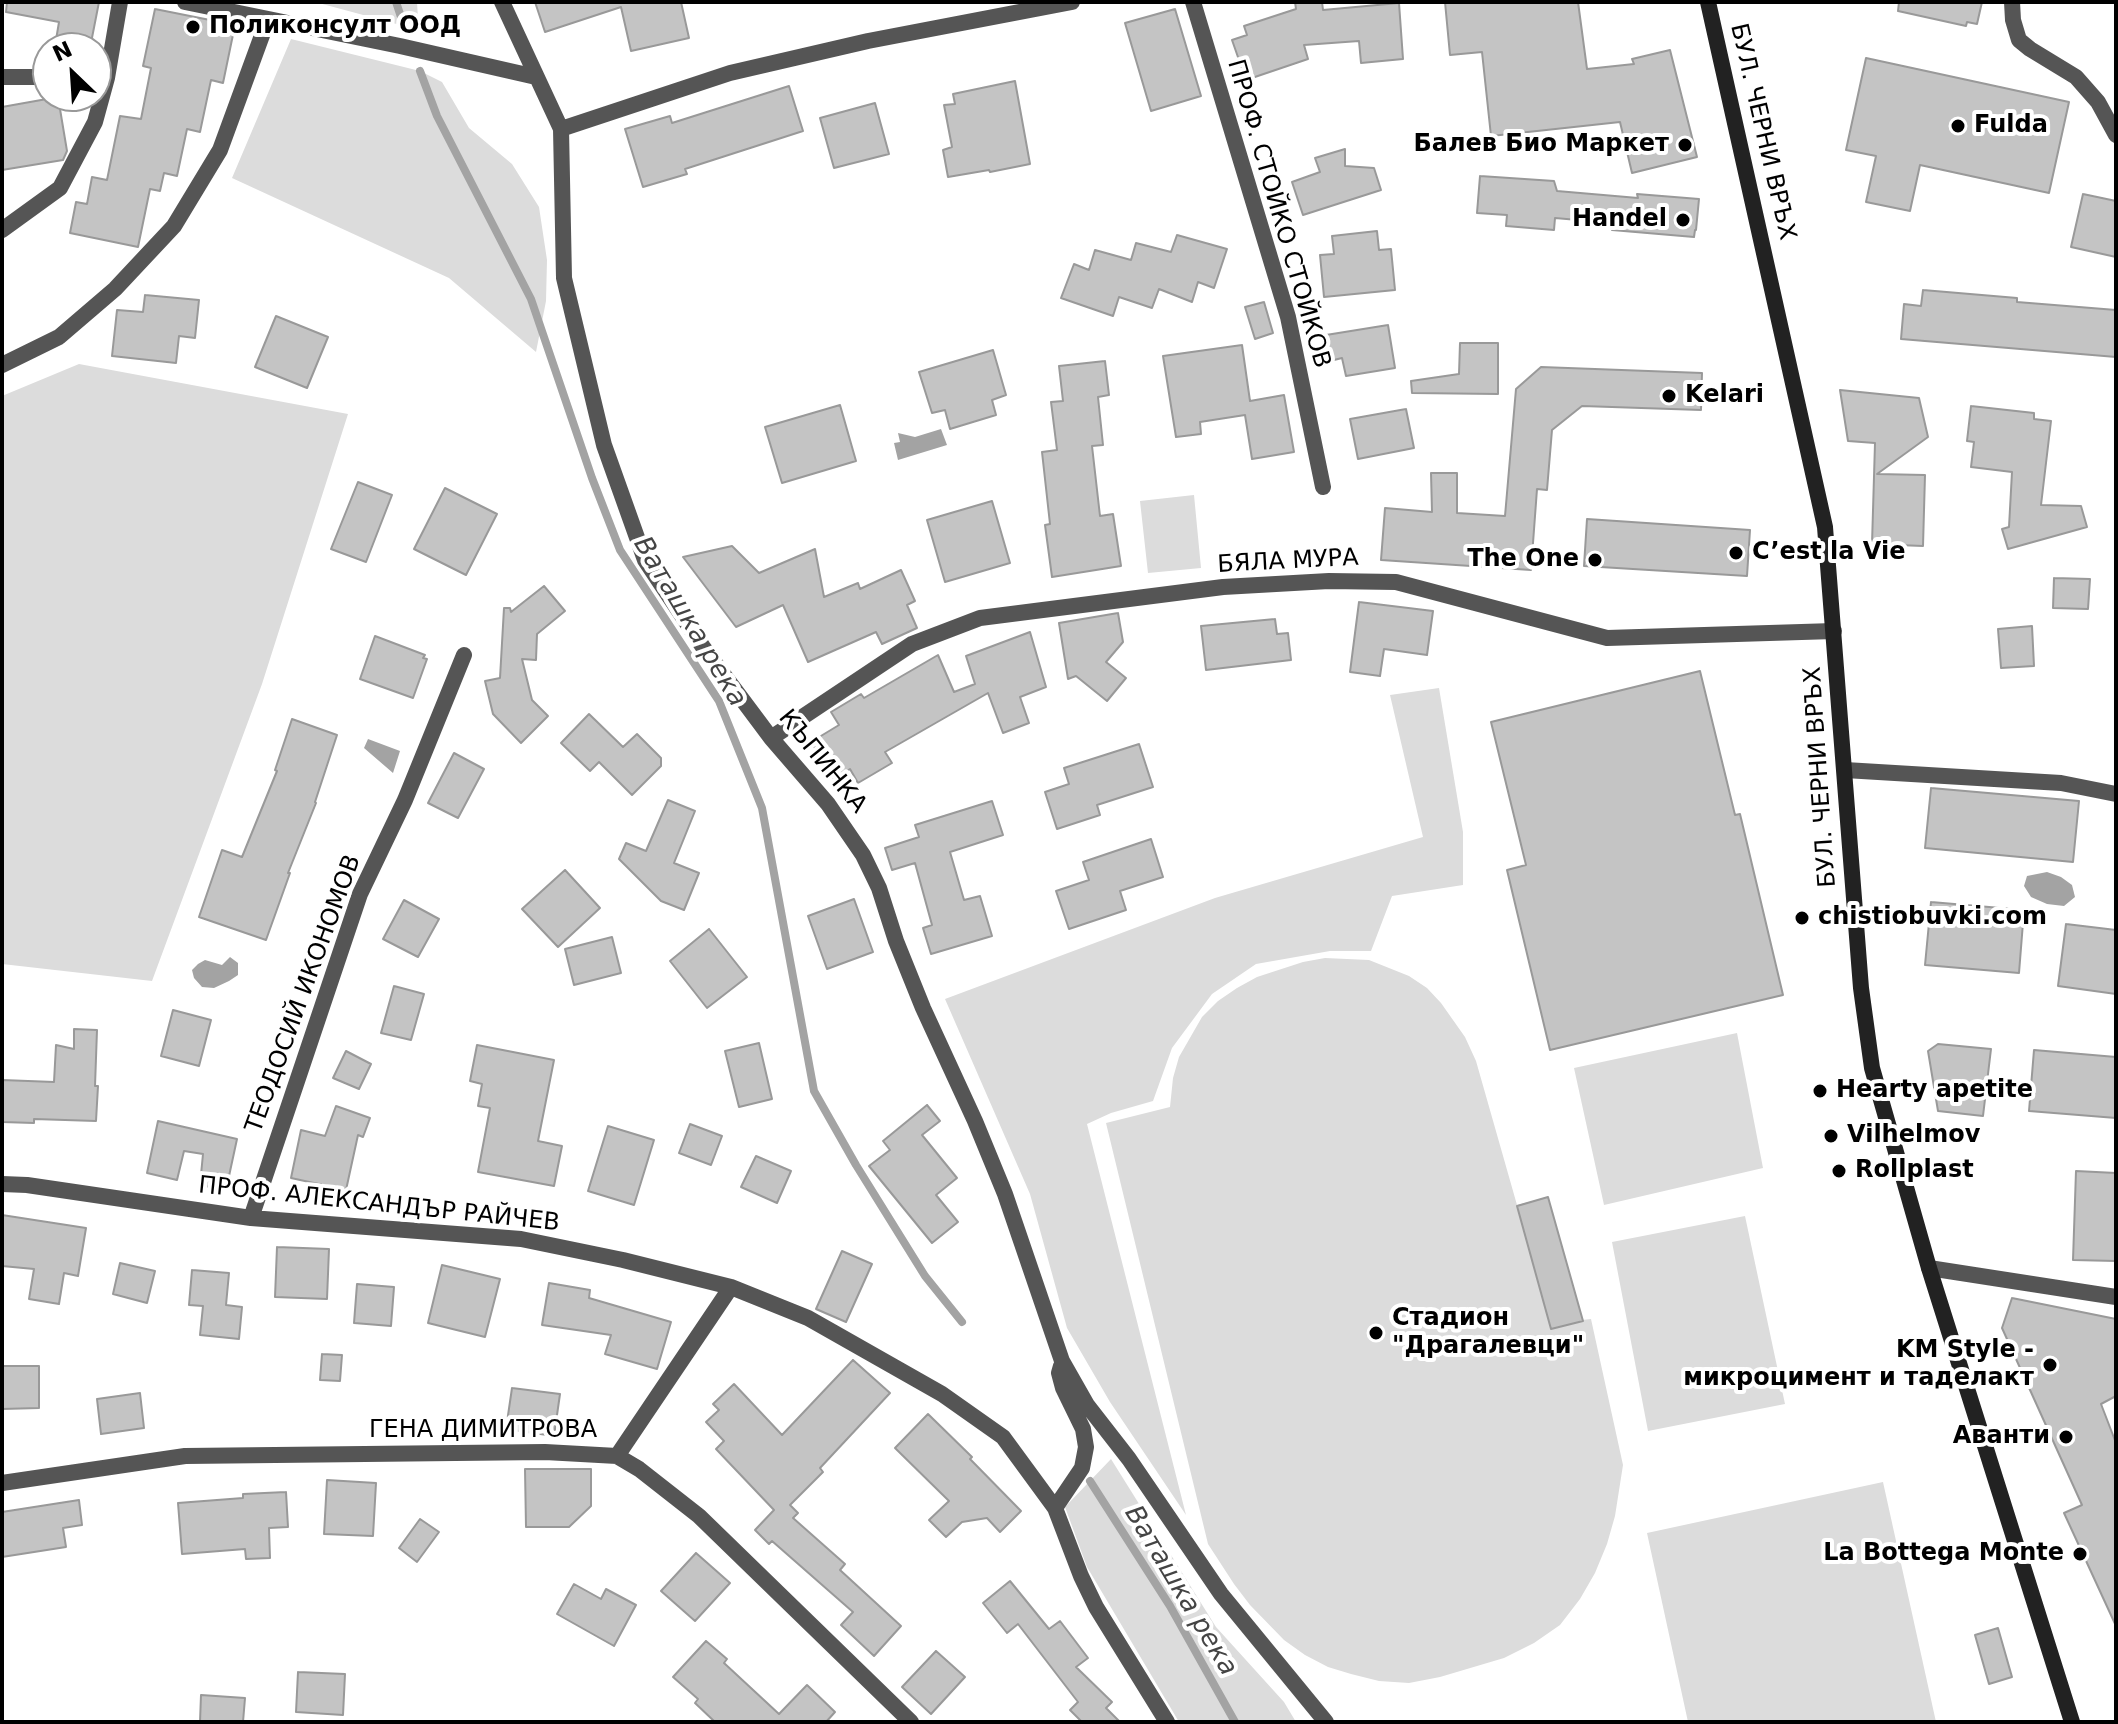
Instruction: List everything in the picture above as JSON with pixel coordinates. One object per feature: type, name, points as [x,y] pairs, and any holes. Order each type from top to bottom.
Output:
[{"type":"main road","name":"БУЛ. ЧЕРНИ ВРЪХ","points":[[1708,2],[1825,527],[1866,1034],[1872,1068],[1929,1268],[2072,1722]]},
{"type":"street","points":[[112,36],[120,2]]},
{"type":"street","points":[[185,2],[536,77]]},
{"type":"street","name":"КЪПИНКА","points":[[502,2],[561,129],[564,278],[604,445],[645,560],[703,647],[771,738],[828,804],[863,855],[879,888],[923,1008],[1005,1194],[1062,1361],[1059,1373],[1063,1388],[1083,1429],[1086,1447],[1082,1468],[1055,1508]]},
{"type":"street","points":[[561,129],[730,73],[1026,6],[1072,2]]},
{"type":"street","name":"ПРОФ. СТОЙКО СТОЙКОВ","points":[[1193,2],[1288,317],[1323,487]]},
{"type":"street","points":[[2012,2],[2019,40],[2076,77],[2089,90],[2116,135]]},
{"type":"street","points":[[2,365],[59,337],[115,289],[174,226],[220,150],[268,19]]},
{"type":"street","points":[[2,77],[32,77]]},
{"type":"street","points":[[2,230],[60,188],[95,122],[97,112]]},
{"type":"street","name":"БЯЛА МУРА","points":[[771,738],[912,644],[980,618],[1223,587],[1329,581],[1396,582],[1607,638],[1834,631]]},
{"type":"street","name":"ТЕОДОСИЙ ИКОНОМОВ","points":[[251,1218],[360,894],[405,800],[464,655]]},
{"type":"street","points":[[1845,770],[2061,783],[2116,794]]},
{"type":"street","name":"ПРОФ. АЛЕКСАНДЪР РАЙЧЕВ","points":[[2,1184],[251,1218],[521,1239],[731,1287],[808,1318],[942,1394],[1003,1437],[1055,1508],[1096,1607],[1167,1722]]},
{"type":"street","points":[[1929,1268],[2116,1297]]},
{"type":"street","points":[[617,1456],[731,1287]]},
{"type":"street","points":[[1062,1361],[1087,1405],[1129,1459],[1221,1594],[1326,1722]]},
{"type":"street","name":"ГЕНА ДИМИТРОВА","points":[[2,1483],[185,1456],[545,1452],[617,1456],[639,1469],[699,1516],[911,1722]]},
{"type":"shaded area","points":[[315,2],[417,2],[418,19],[404,26]]},
{"type":"shaded area","points":[[291,39],[420,71],[442,82],[469,128],[512,164],[539,207],[547,260],[546,301],[536,352],[449,278],[232,178]]},
{"type":"shaded area","points":[[79,364],[348,414],[262,684],[152,981],[2,964],[2,396]]},
{"type":"shaded area","points":[[941,429],[947,445],[898,460],[894,443],[900,442],[898,433],[915,437]]},
{"type":"shaded area","points":[[1194,495],[1201,568],[1148,573],[1140,501]]},
{"type":"shaded area","points":[[1439,688],[1463,832],[1463,885],[1392,896],[1371,951],[1330,951],[1256,964],[1212,994],[1172,1048],[1153,1101],[1111,1113],[1087,1124],[1186,1515],[1110,1402],[1067,1328],[1030,1194],[945,999],[1215,898],[1423,837],[1390,695]]},
{"type":"shaded area","points":[[368,739],[400,751],[393,773],[364,748]]},
{"type":"shaded area","points":[[2047,872],[2072,885],[2075,897],[2064,906],[2047,904],[2031,897],[2024,886],[2027,876]]},
{"type":"shaded area","points":[[230,957],[238,963],[238,975],[229,981],[214,988],[202,987],[194,978],[192,970],[198,964],[205,960],[222,965]]},
{"type":"shaded area","name":"Стадион \"Драгалевци\"","points":[[1325,958],[1369,960],[1409,976],[1427,988],[1441,1003],[1465,1037],[1476,1061],[1517,1205],[1548,1197],[1582,1320],[1591,1319],[1623,1465],[1607,1544],[1580,1599],[1560,1625],[1504,1658],[1409,1683],[1379,1681],[1351,1674],[1305,1655],[1284,1640],[1250,1605],[1208,1544],[1106,1123],[1170,1107],[1179,1057],[1202,1017],[1218,1001],[1257,977]]},
{"type":"shaded area","points":[[1737,1033],[1763,1168],[1604,1205],[1574,1068]]},
{"type":"shaded area","points":[[1745,1216],[1785,1404],[1648,1431],[1612,1242]]},
{"type":"shaded area","points":[[1111,1459],[1216,1627],[1284,1702],[1296,1722],[1179,1722],[1087,1567],[1065,1507]]},
{"type":"shaded area","points":[[1883,1482],[1936,1722],[1688,1722],[1647,1533]]},
{"type":"building","points":[[7,2],[99,2],[93,32],[57,32],[59,22],[6,12]]},
{"type":"building","points":[[535,2],[681,2],[689,38],[631,51],[621,7],[545,32]]},
{"type":"building","points":[[1295,2],[1322,2],[1323,10],[1399,3],[1403,59],[1361,63],[1359,41],[1304,45],[1308,59],[1246,80],[1232,40],[1247,35],[1244,26],[1296,9]]},
{"type":"building","points":[[1445,2],[1578,2],[1587,69],[1634,64],[1632,59],[1670,50],[1697,157],[1632,173],[1620,122],[1491,136],[1482,52],[1450,55]]},
{"type":"building","points":[[1899,2],[1982,2],[1977,24],[1967,22],[1966,26],[1898,11]]},
{"type":"building","points":[[155,9],[235,25],[223,83],[211,80],[200,132],[187,129],[177,176],[164,173],[160,191],[150,189],[138,247],[70,233],[76,202],[87,204],[92,177],[107,180],[120,116],[141,119],[151,68],[143,66]]},
{"type":"building","points":[[1175,9],[1201,96],[1151,111],[1125,23]]},
{"type":"building","name":"Fulda","points":[[1866,58],[2069,102],[2049,193],[1920,165],[1910,211],[1866,202],[1876,156],[1846,150]]},
{"type":"building","points":[[1015,81],[1030,164],[948,177],[943,150],[952,147],[944,105],[955,104],[953,94]]},
{"type":"building","points":[[789,86],[803,131],[685,169],[687,174],[643,187],[625,129],[670,116],[672,123]]},
{"type":"building","points":[[32,102],[32,112],[60,112],[67,151],[63,160],[2,170],[2,107]]},
{"type":"building","points":[[875,103],[889,154],[834,168],[820,118]]},
{"type":"building","points":[[1345,149],[1345,166],[1374,168],[1381,190],[1303,215],[1292,182],[1320,172],[1315,158]]},
{"type":"building","points":[[1480,176],[1554,181],[1557,191],[1638,198],[1637,194],[1699,199],[1696,230],[1694,237],[1612,230],[1612,223],[1555,218],[1554,230],[1506,226],[1507,215],[1477,213]]},
{"type":"building","points":[[2083,194],[2116,201],[2116,257],[2071,247]]},
{"type":"building","points":[[1377,231],[1379,250],[1391,249],[1395,290],[1324,297],[1320,255],[1334,254],[1332,236]]},
{"type":"building","points":[[1177,235],[1227,249],[1214,288],[1198,282],[1192,302],[1159,289],[1152,308],[1119,297],[1113,316],[1061,298],[1074,264],[1089,270],[1095,250],[1131,260],[1136,243],[1171,252]]},
{"type":"building","points":[[1923,290],[2116,310],[2116,357],[1901,339],[1904,304],[1921,306]]},
{"type":"building","points":[[145,295],[199,300],[195,338],[179,336],[176,363],[112,356],[117,310],[143,312]]},
{"type":"building","points":[[1264,302],[1273,333],[1255,339],[1245,307]]},
{"type":"building","points":[[276,316],[328,337],[307,388],[255,367]]},
{"type":"building","points":[[1388,325],[1395,368],[1346,376],[1342,358],[1330,361],[1326,335]]},
{"type":"building","points":[[1460,343],[1498,343],[1498,394],[1412,393],[1411,381],[1459,374]]},
{"type":"building","points":[[1242,345],[1250,401],[1284,395],[1294,452],[1252,459],[1245,415],[1200,422],[1201,434],[1176,437],[1163,356]]},
{"type":"building","points":[[993,350],[1006,395],[992,400],[996,415],[950,429],[945,410],[932,413],[919,372]]},
{"type":"building","points":[[1105,361],[1109,395],[1098,397],[1103,445],[1092,446],[1100,516],[1113,514],[1121,566],[1052,577],[1045,525],[1050,524],[1042,452],[1057,450],[1051,402],[1063,401],[1059,366]]},
{"type":"building","points":[[1541,367],[1702,373],[1701,410],[1582,406],[1552,430],[1547,490],[1537,489],[1531,570],[1381,560],[1385,508],[1432,512],[1431,473],[1457,473],[1457,513],[1505,516],[1516,389]]},
{"type":"building","points":[[1840,390],[1919,398],[1928,437],[1877,474],[1925,475],[1923,546],[1872,544],[1875,443],[1848,441]]},
{"type":"building","points":[[840,405],[856,461],[782,483],[765,427]]},
{"type":"building","points":[[1971,406],[2034,413],[2034,419],[2051,421],[2041,505],[2081,506],[2087,527],[2008,549],[2002,529],[2009,527],[2012,472],[1971,467],[1974,442],[1967,441]]},
{"type":"building","points":[[1406,409],[1414,448],[1358,459],[1350,419]]},
{"type":"building","points":[[358,482],[392,495],[366,562],[331,549]]},
{"type":"building","points":[[445,488],[497,514],[466,575],[414,549]]},
{"type":"building","points":[[992,501],[1010,563],[945,582],[927,520]]},
{"type":"building","points":[[1587,519],[1750,530],[1747,576],[1584,566]]},
{"type":"building","points":[[732,546],[759,573],[815,549],[824,597],[858,583],[860,589],[901,570],[915,601],[907,605],[917,628],[882,644],[876,632],[808,662],[783,605],[736,627],[683,557]]},
{"type":"building","points":[[2054,578],[2090,579],[2088,609],[2053,608]]},
{"type":"building","points":[[544,586],[565,611],[537,634],[536,660],[522,659],[532,700],[548,716],[521,743],[493,714],[485,681],[500,678],[504,608],[510,608],[511,612]]},
{"type":"building","points":[[1359,602],[1433,611],[1427,655],[1384,649],[1380,676],[1350,672]]},
{"type":"building","points":[[1118,613],[1123,642],[1106,662],[1126,678],[1107,701],[1076,676],[1068,679],[1059,623]]},
{"type":"building","points":[[1275,619],[1277,634],[1288,633],[1291,660],[1206,670],[1201,626]]},
{"type":"building","points":[[2032,626],[2034,666],[2001,668],[1998,629]]},
{"type":"building","points":[[1030,632],[1046,687],[1020,697],[1029,723],[1003,733],[988,693],[885,752],[892,763],[858,783],[850,769],[834,779],[811,742],[839,725],[831,712],[861,694],[864,698],[938,655],[954,692],[975,684],[966,656]]},
{"type":"building","points":[[375,636],[425,655],[423,658],[427,659],[413,698],[360,679]]},
{"type":"building","points":[[1700,671],[1735,815],[1740,814],[1783,995],[1550,1050],[1507,870],[1526,865],[1491,722]]},
{"type":"building","points":[[589,714],[623,747],[637,734],[661,758],[661,766],[632,795],[599,762],[590,771],[561,743]]},
{"type":"building","points":[[292,719],[337,735],[316,803],[266,940],[199,917],[222,850],[242,857],[277,771]]},
{"type":"building","points":[[1139,744],[1153,787],[1097,805],[1100,815],[1057,829],[1045,792],[1069,784],[1064,768]]},
{"type":"building","points":[[454,753],[484,769],[458,818],[428,803]]},
{"type":"building","points":[[1931,788],[2079,801],[2073,862],[1925,848]]},
{"type":"building","points":[[668,800],[695,811],[674,863],[699,873],[684,910],[661,901],[619,859],[626,843],[646,851]]},
{"type":"building","points":[[992,801],[1003,835],[950,852],[964,900],[980,896],[992,936],[931,954],[923,928],[932,925],[915,863],[892,870],[885,848],[919,837],[915,825]]},
{"type":"building","points":[[1151,839],[1163,877],[1120,891],[1126,910],[1069,929],[1056,891],[1089,880],[1083,862]]},
{"type":"building","points":[[565,870],[600,908],[558,947],[522,909]]},
{"type":"building","points":[[854,899],[873,952],[827,969],[808,916]]},
{"type":"building","points":[[404,900],[439,919],[418,957],[383,939]]},
{"type":"building","points":[[1931,902],[2024,910],[2019,973],[1925,965]]},
{"type":"building","points":[[2066,924],[2116,930],[2116,994],[2058,986]]},
{"type":"building","points":[[709,929],[747,977],[707,1008],[670,961]]},
{"type":"building","points":[[612,937],[621,973],[574,985],[565,949]]},
{"type":"building","points":[[394,986],[424,994],[411,1040],[381,1033]]},
{"type":"building","points":[[173,1010],[211,1020],[199,1066],[161,1056]]},
{"type":"building","points":[[74,1029],[97,1030],[96,1121],[34,1119],[34,1123],[2,1122],[2,1080],[54,1082],[56,1045],[74,1049]]},
{"type":"building","points":[[759,1043],[772,1099],[739,1107],[725,1051]]},
{"type":"building","points":[[1938,1044],[1991,1049],[1983,1116],[1938,1111],[1928,1051]]},
{"type":"building","points":[[477,1045],[554,1060],[538,1141],[562,1146],[554,1186],[478,1172],[490,1108],[478,1106],[482,1084],[470,1081]]},
{"type":"building","points":[[2034,1050],[2116,1057],[2116,1118],[2029,1111]]},
{"type":"building","points":[[346,1051],[371,1064],[359,1089],[333,1078]]},
{"type":"building","points":[[927,1105],[940,1121],[922,1135],[957,1178],[936,1195],[958,1222],[932,1243],[869,1166],[890,1150],[883,1141]]},
{"type":"building","points":[[336,1106],[370,1118],[363,1137],[358,1135],[346,1190],[291,1178],[301,1130],[325,1136]]},
{"type":"building","points":[[158,1121],[237,1139],[226,1190],[200,1185],[203,1154],[184,1151],[177,1180],[147,1173]]},
{"type":"building","points":[[690,1124],[722,1136],[711,1165],[679,1153]]},
{"type":"building","points":[[608,1126],[654,1140],[634,1205],[588,1191]]},
{"type":"building","points":[[756,1156],[791,1171],[777,1203],[741,1187]]},
{"type":"building","points":[[2076,1171],[2116,1173],[2116,1261],[2073,1260]]},
{"type":"building","points":[[1548,1197],[1583,1321],[1551,1329],[1517,1206]]},
{"type":"building","points":[[2,1215],[86,1228],[78,1276],[64,1273],[59,1304],[29,1299],[34,1269],[2,1266]]},
{"type":"building","points":[[277,1247],[329,1249],[327,1299],[275,1297]]},
{"type":"building","points":[[842,1251],[872,1264],[846,1322],[816,1309]]},
{"type":"building","points":[[120,1263],[155,1271],[147,1303],[113,1294]]},
{"type":"building","points":[[442,1265],[500,1279],[485,1337],[428,1323]]},
{"type":"building","points":[[192,1270],[229,1273],[226,1305],[242,1307],[239,1339],[200,1335],[203,1306],[189,1305]]},
{"type":"building","points":[[549,1283],[590,1290],[589,1298],[671,1322],[657,1369],[605,1354],[611,1335],[542,1325]]},
{"type":"building","points":[[357,1284],[394,1287],[391,1326],[354,1323]]},
{"type":"building","points":[[2012,1298],[2116,1319],[2116,1396],[2101,1404],[2116,1443],[2116,1626],[2064,1513],[2082,1505],[2002,1328]]},
{"type":"building","points":[[322,1354],[342,1355],[340,1381],[320,1380]]},
{"type":"building","points":[[853,1360],[890,1393],[820,1468],[823,1472],[790,1505],[798,1513],[793,1518],[845,1564],[840,1570],[901,1626],[874,1656],[841,1625],[853,1612],[772,1541],[769,1544],[755,1530],[774,1510],[716,1449],[724,1441],[706,1422],[719,1410],[713,1404],[734,1384],[782,1435]]},
{"type":"building","points":[[2,1366],[39,1366],[39,1408],[2,1409]]},
{"type":"building","points":[[512,1388],[560,1394],[554,1436],[506,1429]]},
{"type":"building","points":[[140,1393],[144,1428],[101,1434],[97,1399]]},
{"type":"building","points":[[928,1414],[1021,1511],[1000,1532],[987,1518],[962,1522],[946,1537],[929,1520],[949,1501],[895,1448]]},
{"type":"building","points":[[525,1469],[591,1469],[591,1506],[569,1527],[526,1527]]},
{"type":"building","points":[[327,1480],[376,1483],[373,1536],[324,1534]]},
{"type":"building","points":[[286,1492],[288,1527],[269,1528],[270,1558],[246,1559],[245,1549],[182,1554],[178,1503]]},
{"type":"building","points":[[79,1500],[82,1525],[63,1528],[66,1547],[2,1557],[2,1512]]},
{"type":"building","points":[[420,1519],[439,1532],[417,1562],[399,1548]]},
{"type":"building","points":[[696,1553],[730,1583],[695,1621],[661,1591]]},
{"type":"building","points":[[1010,1581],[1049,1629],[1060,1621],[1088,1658],[1076,1667],[1112,1702],[1106,1708],[1120,1722],[1082,1722],[1070,1710],[1078,1702],[1018,1624],[1007,1633],[983,1603]]},
{"type":"building","points":[[574,1584],[601,1599],[606,1589],[636,1605],[614,1646],[557,1614]]},
{"type":"building","points":[[1998,1628],[2012,1677],[1989,1684],[1975,1635]]},
{"type":"building","points":[[706,1641],[727,1659],[724,1663],[779,1714],[807,1685],[835,1712],[826,1722],[715,1722],[695,1703],[698,1699],[673,1677]]},
{"type":"building","points":[[936,1651],[965,1677],[931,1714],[902,1687]]},
{"type":"building","points":[[298,1672],[345,1674],[343,1715],[296,1712]]},
{"type":"building","points":[[201,1695],[245,1698],[243,1722],[200,1722]]},
{"type":"waterway","name":"Ваташка река","points":[[396,2],[404,26]]},
{"type":"waterway","name":"Ваташка река","points":[[420,71],[437,116],[531,299],[620,550],[719,701],[762,808],[814,1091],[925,1276],[962,1322]]},
{"type":"waterway","name":"Ваташка река","points":[[1090,1481],[1170,1606],[1235,1722]]},
{"type":"place","name":"Поликонсулт ООД","points":[[193,27]]},
{"type":"place","name":"Fulda","points":[[1958,126]]},
{"type":"place","name":"Балев Био Маркет","points":[[1685,145]]},
{"type":"place","name":"Handel","points":[[1683,220]]},
{"type":"place","name":"Kelari","points":[[1669,396]]},
{"type":"place","name":"C’est la Vie","points":[[1736,553]]},
{"type":"place","name":"The One","points":[[1595,560]]},
{"type":"place","name":"chistiobuvki.com","points":[[1802,918]]},
{"type":"place","name":"Hearty apetite","points":[[1820,1091]]},
{"type":"place","name":"Vilhelmov","points":[[1831,1136]]},
{"type":"place","name":"Rollplast","points":[[1839,1171]]},
{"type":"place","name":"Стадион \"Драгалевци\"","points":[[1376,1333]]},
{"type":"place","name":"KM Style - микроцимент и таделакт","points":[[2050,1365]]},
{"type":"place","name":"Аванти","points":[[2066,1437]]},
{"type":"place","name":"La Bottega Monte","points":[[2080,1554]]}]
